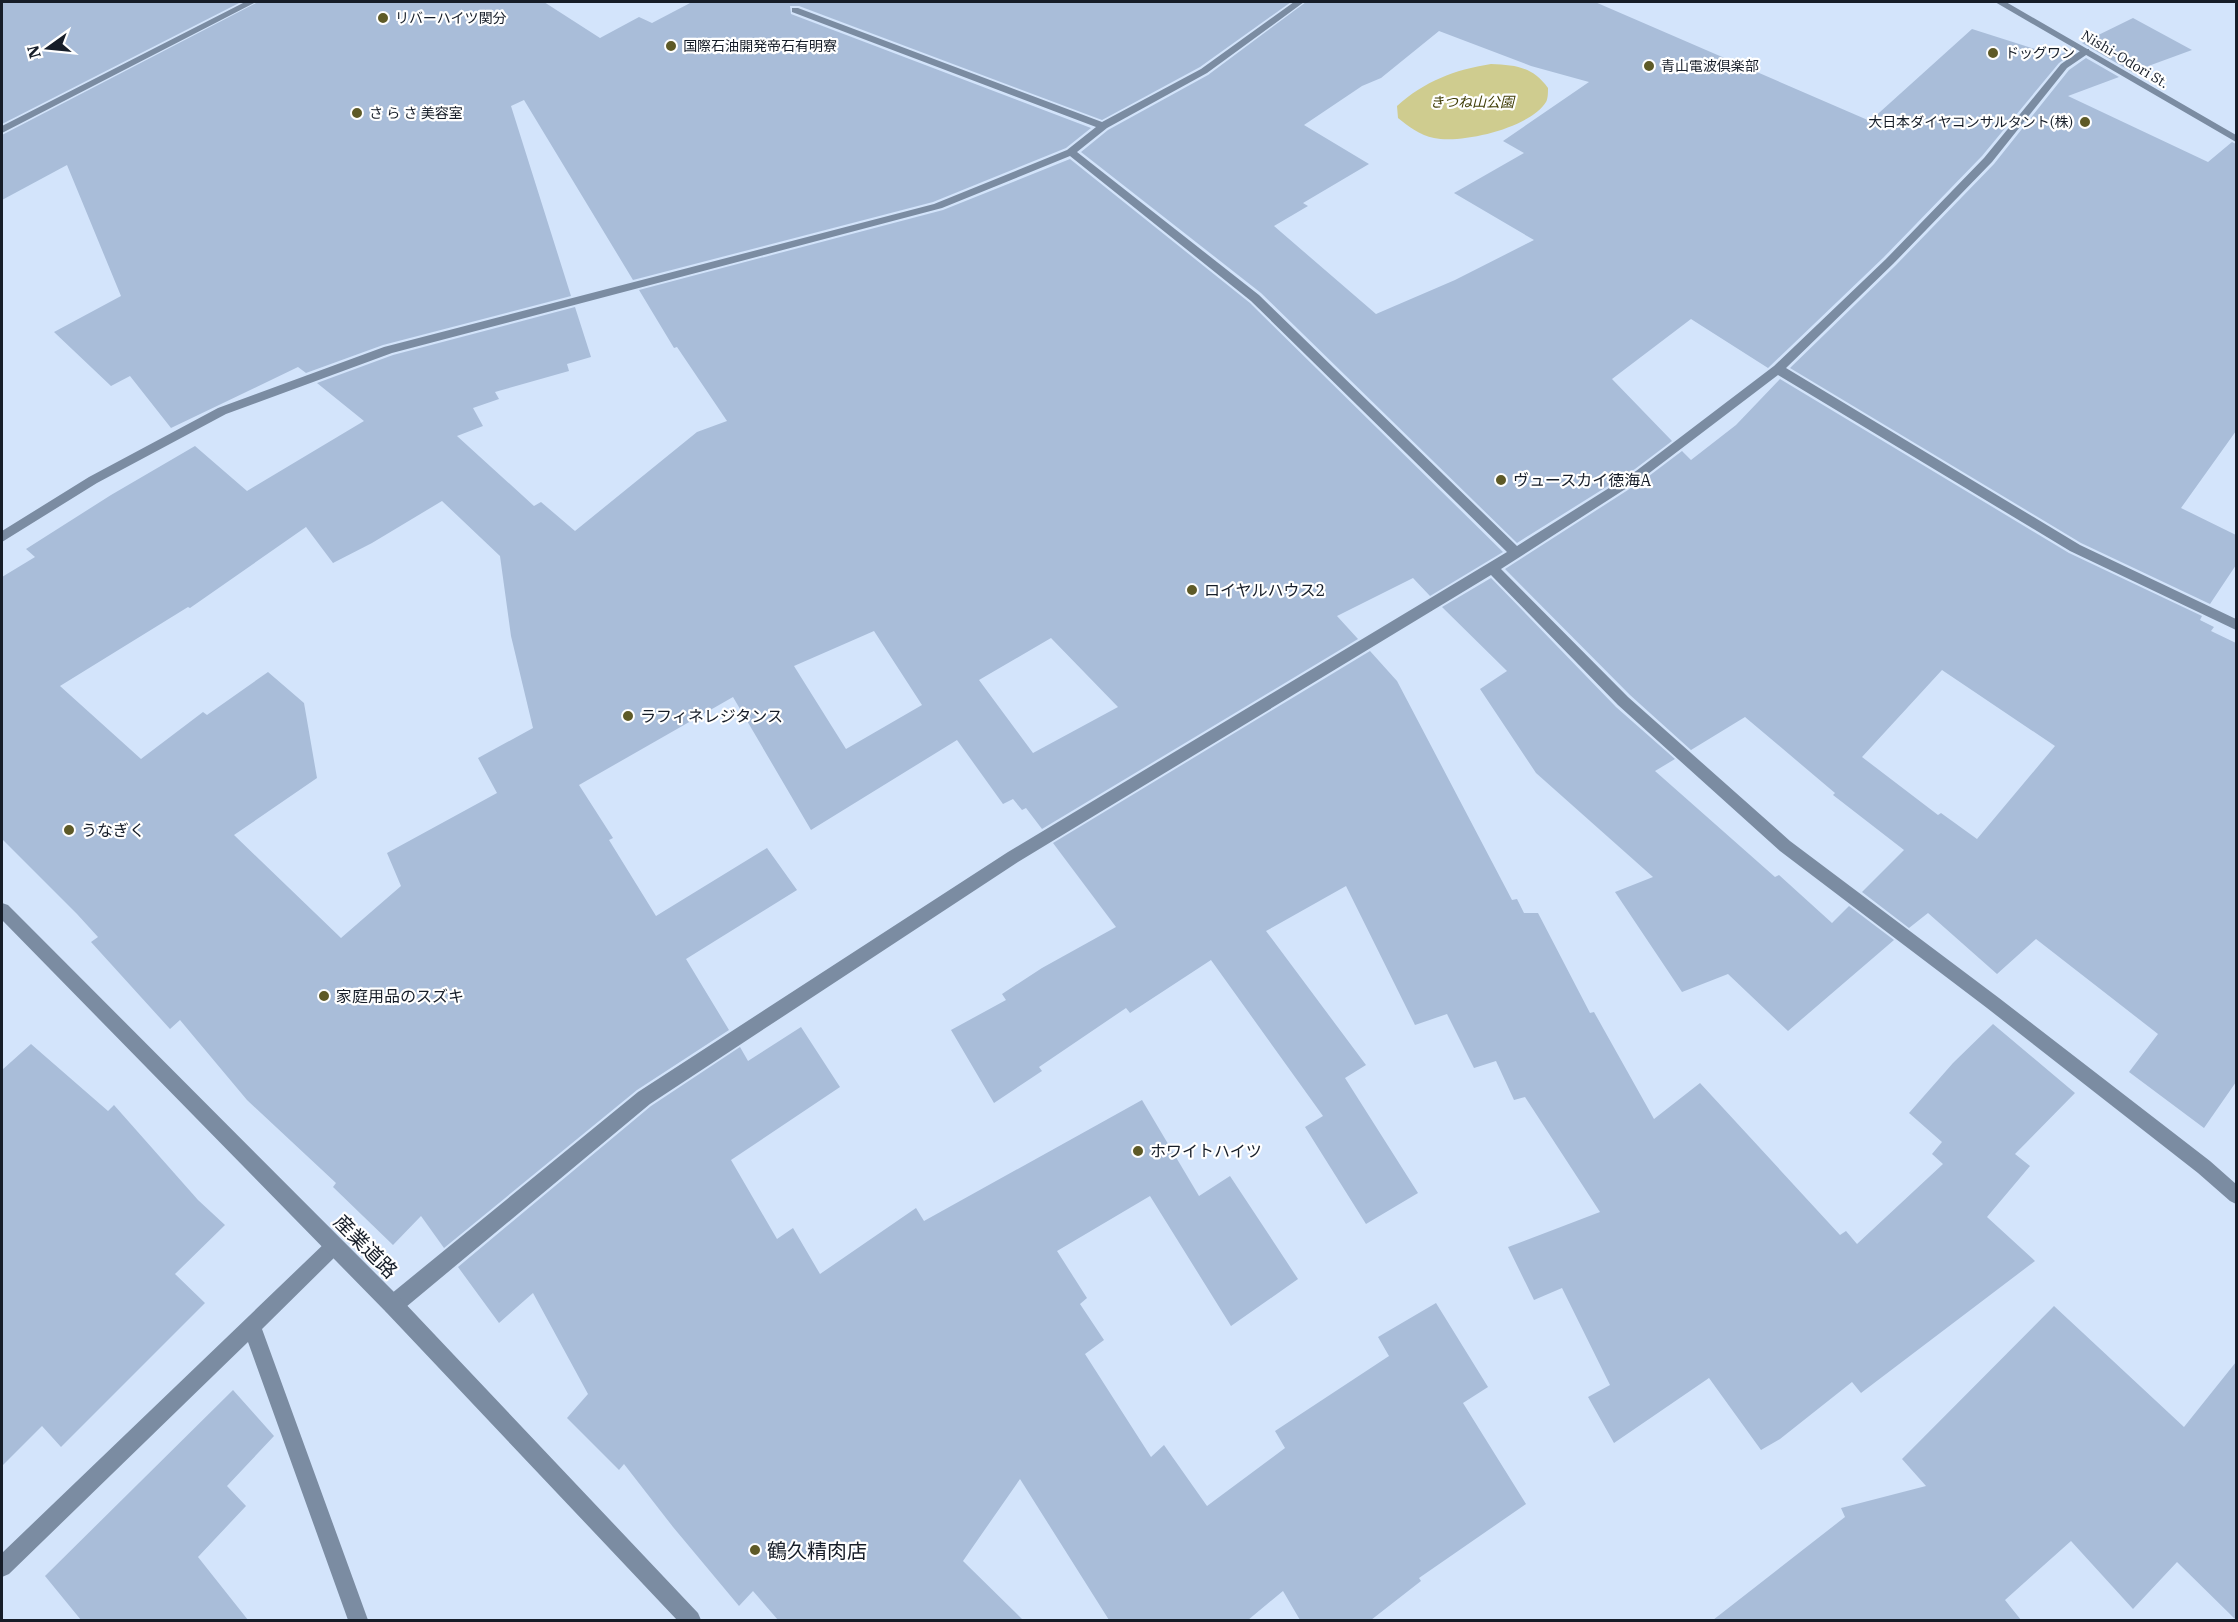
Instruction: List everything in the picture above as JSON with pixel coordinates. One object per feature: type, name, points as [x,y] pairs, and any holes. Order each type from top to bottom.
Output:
[{"type":"street","points":[[2,130],[251,2]]},
{"type":"street","points":[[2,537],[93,480],[222,411],[388,350],[938,206],[1071,152],[1103,126],[1204,71],[1299,2]]},
{"type":"street","name":"Nishi-Odori St.","points":[[2000,2],[2236,139]]},
{"type":"street","points":[[795,10],[1103,126]]},
{"type":"street","points":[[393,1305],[644,1098],[1013,857],[1492,568],[1640,474],[1778,369],[1890,261],[1988,160],[2064,66],[2086,51]]},
{"type":"street","points":[[1071,152],[1255,298],[1515,552]]},
{"type":"street","points":[[1778,369],[2075,548],[2236,625]]},
{"type":"street","points":[[1492,568],[1623,701],[1785,846],[2011,1017],[2204,1167],[2236,1196]]},
{"type":"street","name":"産業道路","points":[[2,910],[393,1305],[691,1620]]},
{"type":"street","points":[[2,1568],[334,1246]]},
{"type":"street","points":[[252,1327],[358,1620]]},
{"type":"green space","name":"きつね山公園","points":[[1491,64],[1516,66],[1530,71],[1548,88],[1546,102],[1538,111],[1511,126],[1461,139],[1429,137],[1398,118],[1397,106],[1429,83],[1452,73]]},
{"type":"building","points":[[2,2],[241,2],[2,124]]},
{"type":"building","points":[[258,2],[544,2],[600,38],[639,17],[652,23],[692,2],[1291,2],[1200,67],[1102,120],[799,6],[790,6],[791,14],[1091,128],[1066,148],[933,202],[633,280],[524,100],[511,106],[571,296],[383,345],[306,373],[298,367],[171,428],[130,376],[111,386],[54,332],[121,296],[67,165],[2,200],[2,135]]},
{"type":"building","points":[[1306,2],[1595,2],[1870,121],[1972,29],[2057,56],[2071,49],[2076,51],[2059,63],[1982,156],[1884,257],[1768,368],[1691,319],[1612,379],[1672,441],[1635,469],[1517,543],[1261,293],[1081,152],[1108,130],[1208,75]],"holes":[[[1439,31],[1531,66],[1589,82],[1503,141],[1524,153],[1454,193],[1534,240],[1455,280],[1376,314],[1274,226],[1308,206],[1303,203],[1369,164],[1304,125],[1362,86],[1381,78]]]},
{"type":"building","points":[[2133,18],[2192,50],[2132,72],[2082,43]]},
{"type":"building","points":[[2086,58],[2119,77],[2068,96],[2208,162],[2232,142],[2236,144],[2236,431],[2181,508],[2236,535],[2236,565],[2210,604],[2081,543],[1790,368],[1896,265],[1994,164],[2069,70]]},
{"type":"building","points":[[1070,159],[1250,303],[1503,552],[1430,596],[1413,578],[1337,616],[1358,639],[1042,829],[1026,808],[1022,810],[1013,799],[1003,804],[957,740],[811,830],[733,697],[579,785],[613,838],[609,840],[656,916],[767,848],[797,890],[686,959],[729,1030],[637,1090],[444,1248],[421,1216],[393,1245],[333,1187],[336,1183],[247,1100],[180,1020],[170,1029],[91,942],[98,937],[2,839],[2,577],[35,557],[26,549],[111,495],[195,446],[247,491],[364,421],[317,383],[393,355],[575,307],[591,357],[567,364],[569,371],[495,392],[499,399],[473,408],[483,426],[457,436],[534,506],[541,502],[575,531],[697,432],[727,421],[677,347],[674,348],[639,290],[943,210]],"holes":[[[442,501],[500,556],[511,636],[533,728],[478,758],[497,793],[387,853],[401,886],[341,938],[234,835],[317,778],[304,703],[268,672],[207,715],[203,712],[141,759],[60,686],[188,607],[190,608],[306,527],[333,563],[372,543]],[[874,631],[922,705],[846,749],[794,666]],[[1051,638],[1118,707],[1033,753],[979,680]]]},
{"type":"building","points":[[1780,379],[2069,553],[2202,616],[2200,620],[2214,627],[2211,631],[2236,643],[2236,1082],[2204,1128],[2129,1072],[2158,1034],[2036,939],[1997,974],[1928,913],[1909,928],[1862,892],[1904,850],[1833,795],[1835,793],[1745,717],[1691,750],[1630,695],[1505,569],[1645,479],[1682,451],[1691,460],[1736,425]],"holes":[[[1942,670],[2055,746],[1977,839],[1941,813],[1938,815],[1862,757]]]},
{"type":"building","points":[[1491,578],[1616,707],[1675,759],[1655,771],[1775,877],[1779,875],[1832,923],[1849,906],[1894,940],[1788,1031],[1728,974],[1682,992],[1615,892],[1653,877],[1536,773],[1480,689],[1507,671],[1442,607]]},
{"type":"building","points":[[1370,651],[1397,681],[1512,900],[1517,899],[1524,913],[1538,913],[1590,1013],[1594,1012],[1654,1119],[1700,1083],[1840,1235],[1846,1231],[1857,1244],[1943,1164],[1932,1154],[1942,1142],[1909,1113],[1953,1063],[1993,1024],[2075,1093],[2015,1154],[2030,1166],[1987,1217],[2035,1261],[1861,1393],[1852,1382],[1780,1439],[1761,1450],[1709,1378],[1614,1443],[1588,1397],[1610,1385],[1562,1288],[1534,1300],[1508,1247],[1600,1212],[1525,1097],[1514,1100],[1496,1061],[1474,1068],[1447,1014],[1415,1025],[1346,886],[1266,931],[1366,1065],[1345,1078],[1418,1193],[1366,1224],[1305,1127],[1323,1116],[1211,960],[1130,1013],[1126,1008],[1039,1067],[1042,1071],[994,1103],[951,1030],[1006,1000],[1002,994],[1042,968],[1116,927],[1053,843]]},
{"type":"building","points":[[801,1027],[840,1087],[731,1160],[777,1239],[793,1228],[820,1274],[916,1208],[924,1221],[1142,1100],[1199,1196],[1230,1176],[1298,1279],[1231,1326],[1150,1196],[1057,1251],[1087,1298],[1080,1304],[1104,1340],[1085,1354],[1151,1457],[1164,1445],[1207,1506],[1285,1448],[1275,1431],[1389,1356],[1378,1337],[1436,1303],[1488,1387],[1463,1403],[1526,1504],[1419,1578],[1421,1581],[1371,1620],[1300,1620],[1283,1591],[1248,1620],[1109,1620],[1020,1479],[963,1561],[1023,1620],[778,1620],[753,1591],[739,1606],[624,1464],[619,1470],[567,1418],[588,1394],[533,1293],[499,1323],[458,1267],[651,1106],[740,1047],[748,1061]]},
{"type":"building","points":[[31,1044],[108,1111],[114,1105],[198,1200],[225,1225],[175,1274],[205,1303],[61,1447],[42,1426],[2,1466],[2,1070]]},
{"type":"building","points":[[2054,1306],[2184,1427],[2236,1362],[2236,1620],[2177,1562],[2133,1609],[2071,1541],[2005,1600],[2021,1620],[1713,1620],[1845,1517],[1841,1508],[1926,1486],[1902,1459]]},
{"type":"building","points":[[233,1390],[274,1436],[227,1486],[246,1506],[198,1557],[248,1620],[81,1620],[45,1576]]},
{"type":"place","name":"リバーハイツ関分","points":[[383,18]]},
{"type":"place","name":"国際石油開発帝石有明寮","points":[[671,46]]},
{"type":"place","name":"ドッグワン","points":[[1993,53]]},
{"type":"place","name":"青山電波倶楽部","points":[[1649,66]]},
{"type":"place","name":"さ ら さ 美容室","points":[[357,113]]},
{"type":"place","name":"大日本ダイヤコンサルタント(株)","points":[[2085,122]]},
{"type":"place","name":"ヴュースカイ徳海A","points":[[1501,480]]},
{"type":"place","name":"ロイヤルハウス2","points":[[1192,590]]},
{"type":"place","name":"ラフィネレジタンス","points":[[628,716]]},
{"type":"place","name":"うなぎく","points":[[69,830]]},
{"type":"place","name":"家庭用品のスズキ","points":[[324,996]]},
{"type":"place","name":"ホワイトハイツ","points":[[1138,1151]]},
{"type":"place","name":"鶴久精肉店","points":[[755,1550]]}]
